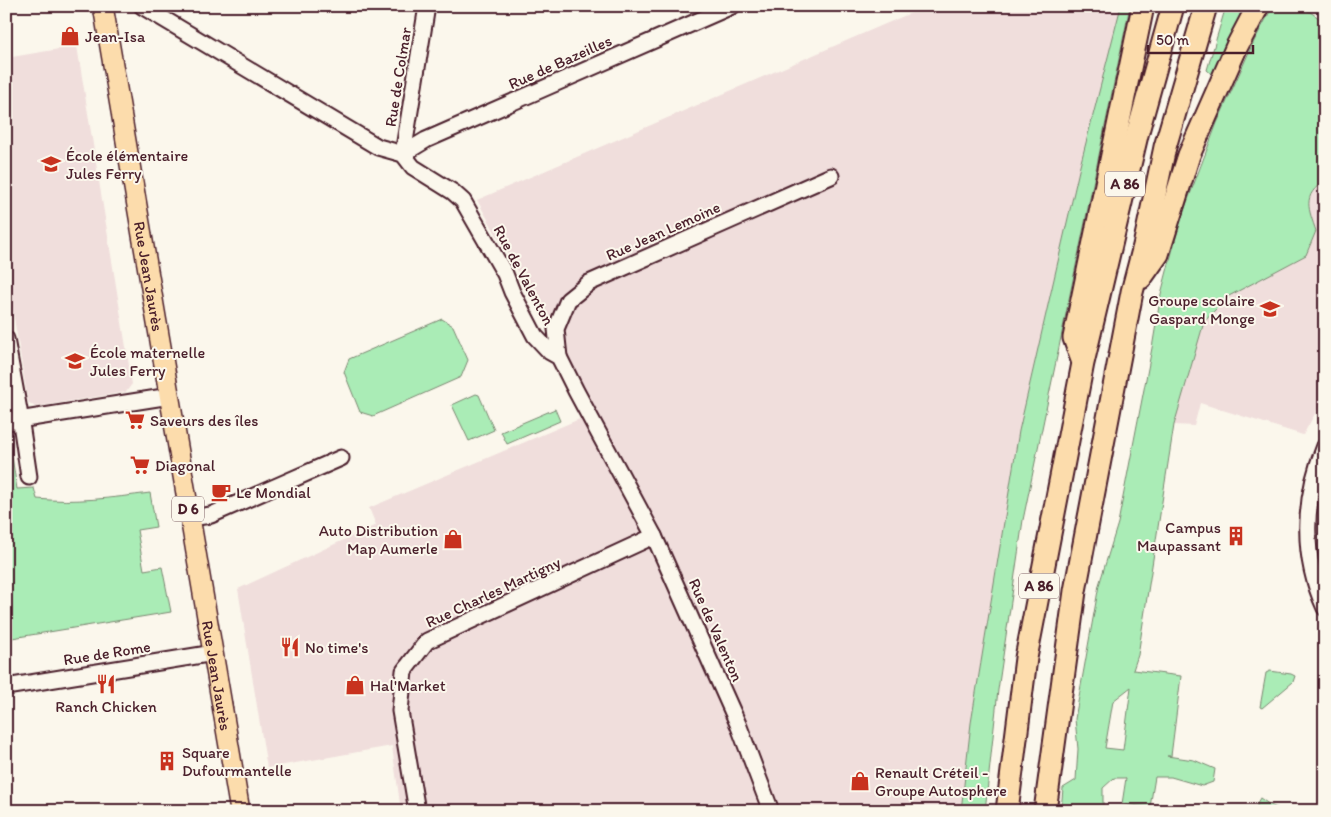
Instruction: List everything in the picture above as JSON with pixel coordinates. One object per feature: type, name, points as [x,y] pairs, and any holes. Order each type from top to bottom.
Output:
[{"type":"highway","points":[[1083,363],[1074,338],[1142,6]]},
{"type":"highway","name":"A 86","points":[[1007,811],[1026,658],[1083,363],[1137,135],[1173,6]]},
{"type":"highway","name":"A 86","points":[[1045,811],[1075,591],[1132,292],[1165,147],[1206,6]]},
{"type":"highway","points":[[1132,292],[1158,254],[1189,154],[1237,46],[1258,6]]},
{"type":"main road","name":"Rue Jean Jaurès","points":[[103,6],[240,811]]},
{"type":"street","points":[[142,6],[378,147],[404,154]]},
{"type":"street","name":"Rue de Colmar","points":[[404,154],[427,6]]},
{"type":"street","name":"Rue de Bazeilles","points":[[404,154],[426,140],[732,6]]},
{"type":"street","name":"Rue de Valenton","points":[[404,154],[413,167],[453,192],[463,201],[505,274],[535,336],[550,352],[559,357],[654,536],[738,724],[771,811]]},
{"type":"street","name":"Rue Jean Lemoine","points":[[559,357],[556,329],[568,300],[589,283],[832,176]]},
{"type":"street","points":[[6,339],[14,421],[29,477]]},
{"type":"street","points":[[14,421],[170,396]]},
{"type":"street","points":[[1325,446],[1316,467],[1307,522],[1311,567],[1325,608]]},
{"type":"street","points":[[190,518],[211,515],[341,458]]},
{"type":"street","name":"Rue Charles Martigny","points":[[417,811],[400,711],[404,671],[427,641],[654,536]]},
{"type":"street","name":"Rue de Rome","points":[[6,688],[214,653]]},
{"type":"shaded area","points":[[927,6],[1121,6],[1080,166],[1019,431],[971,723],[961,811],[401,811],[392,746],[267,768],[238,589],[376,525],[369,508],[596,412],[477,200]]},
{"type":"shaded area","name":"École élémentaire Jules Ferry","points":[[77,46],[132,384],[126,392],[35,407],[28,402],[6,270],[6,58]]},
{"type":"shaded area","name":"Groupe scolaire Gaspard Monge","points":[[1325,181],[1325,396],[1303,435],[1200,403],[1194,426],[1174,425],[1204,321],[1227,297],[1306,255],[1316,231],[1308,209],[1308,199],[1313,191]]},
{"type":"green space","points":[[1121,6],[1130,6],[1023,520],[998,690],[985,811],[961,811],[971,723],[1019,431],[1080,166]]},
{"type":"green space","points":[[1226,6],[1248,6],[1213,75],[1207,70]]},
{"type":"green space","points":[[1273,6],[1301,6],[1325,22],[1325,110],[1323,111],[1325,119],[1322,132],[1323,151],[1325,152],[1325,181],[1312,192],[1309,203],[1309,210],[1316,231],[1306,255],[1227,297],[1204,322],[1174,425],[1138,655],[1133,670],[1181,676],[1171,756],[1167,756],[1194,760],[1215,769],[1213,782],[1202,786],[1171,777],[1155,777],[1150,807],[1122,804],[1126,778],[1114,778],[1103,788],[1103,808],[1105,811],[1061,811],[1063,788],[1076,780],[1078,749],[1075,719],[1099,585],[1118,523],[1161,294],[1181,218],[1217,123],[1254,41]],"holes":[[[1131,687],[1123,750],[1105,748],[1113,701]]]},
{"type":"green space","points":[[442,319],[453,326],[468,360],[461,377],[373,416],[360,412],[344,372],[349,359]]},
{"type":"green space","points":[[476,394],[479,395],[494,430],[469,441],[452,405]]},
{"type":"green space","points":[[555,409],[560,421],[507,444],[501,432]]},
{"type":"green space","points":[[6,437],[9,437],[17,489],[34,488],[37,499],[79,500],[150,493],[156,527],[137,530],[144,570],[162,567],[171,612],[6,639]]},
{"type":"green space","points":[[1270,671],[1295,676],[1293,682],[1262,708],[1260,707],[1266,673]]},
{"type":"green space","points":[[1260,798],[1284,811],[1257,811],[1257,803]]},
{"type":"place","name":"Jean-Isa","points":[[70,36]]},
{"type":"place","name":"École élémentaire Jules Ferry","points":[[51,164]]},
{"type":"place","name":"Groupe scolaire Gaspard Monge","points":[[1270,309]]},
{"type":"place","name":"École maternelle Jules Ferry","points":[[75,361]]},
{"type":"place","name":"Saveurs des îles","points":[[135,420]]},
{"type":"place","name":"Diagonal","points":[[140,465]]},
{"type":"place","name":"Le Mondial","points":[[221,492]]},
{"type":"place","name":"Campus Maupassant","points":[[1236,536]]},
{"type":"place","name":"Auto Distribution Map Aumerle","points":[[453,539]]},
{"type":"place","name":"No time's","points":[[290,647]]},
{"type":"place","name":"Ranch Chicken","points":[[106,684]]},
{"type":"place","name":"Hal'Market","points":[[355,685]]},
{"type":"place","name":"Square Dufourmantelle","points":[[167,761]]},
{"type":"place","name":"Renault Créteil - Groupe Autosphere","points":[[860,781]]}]
